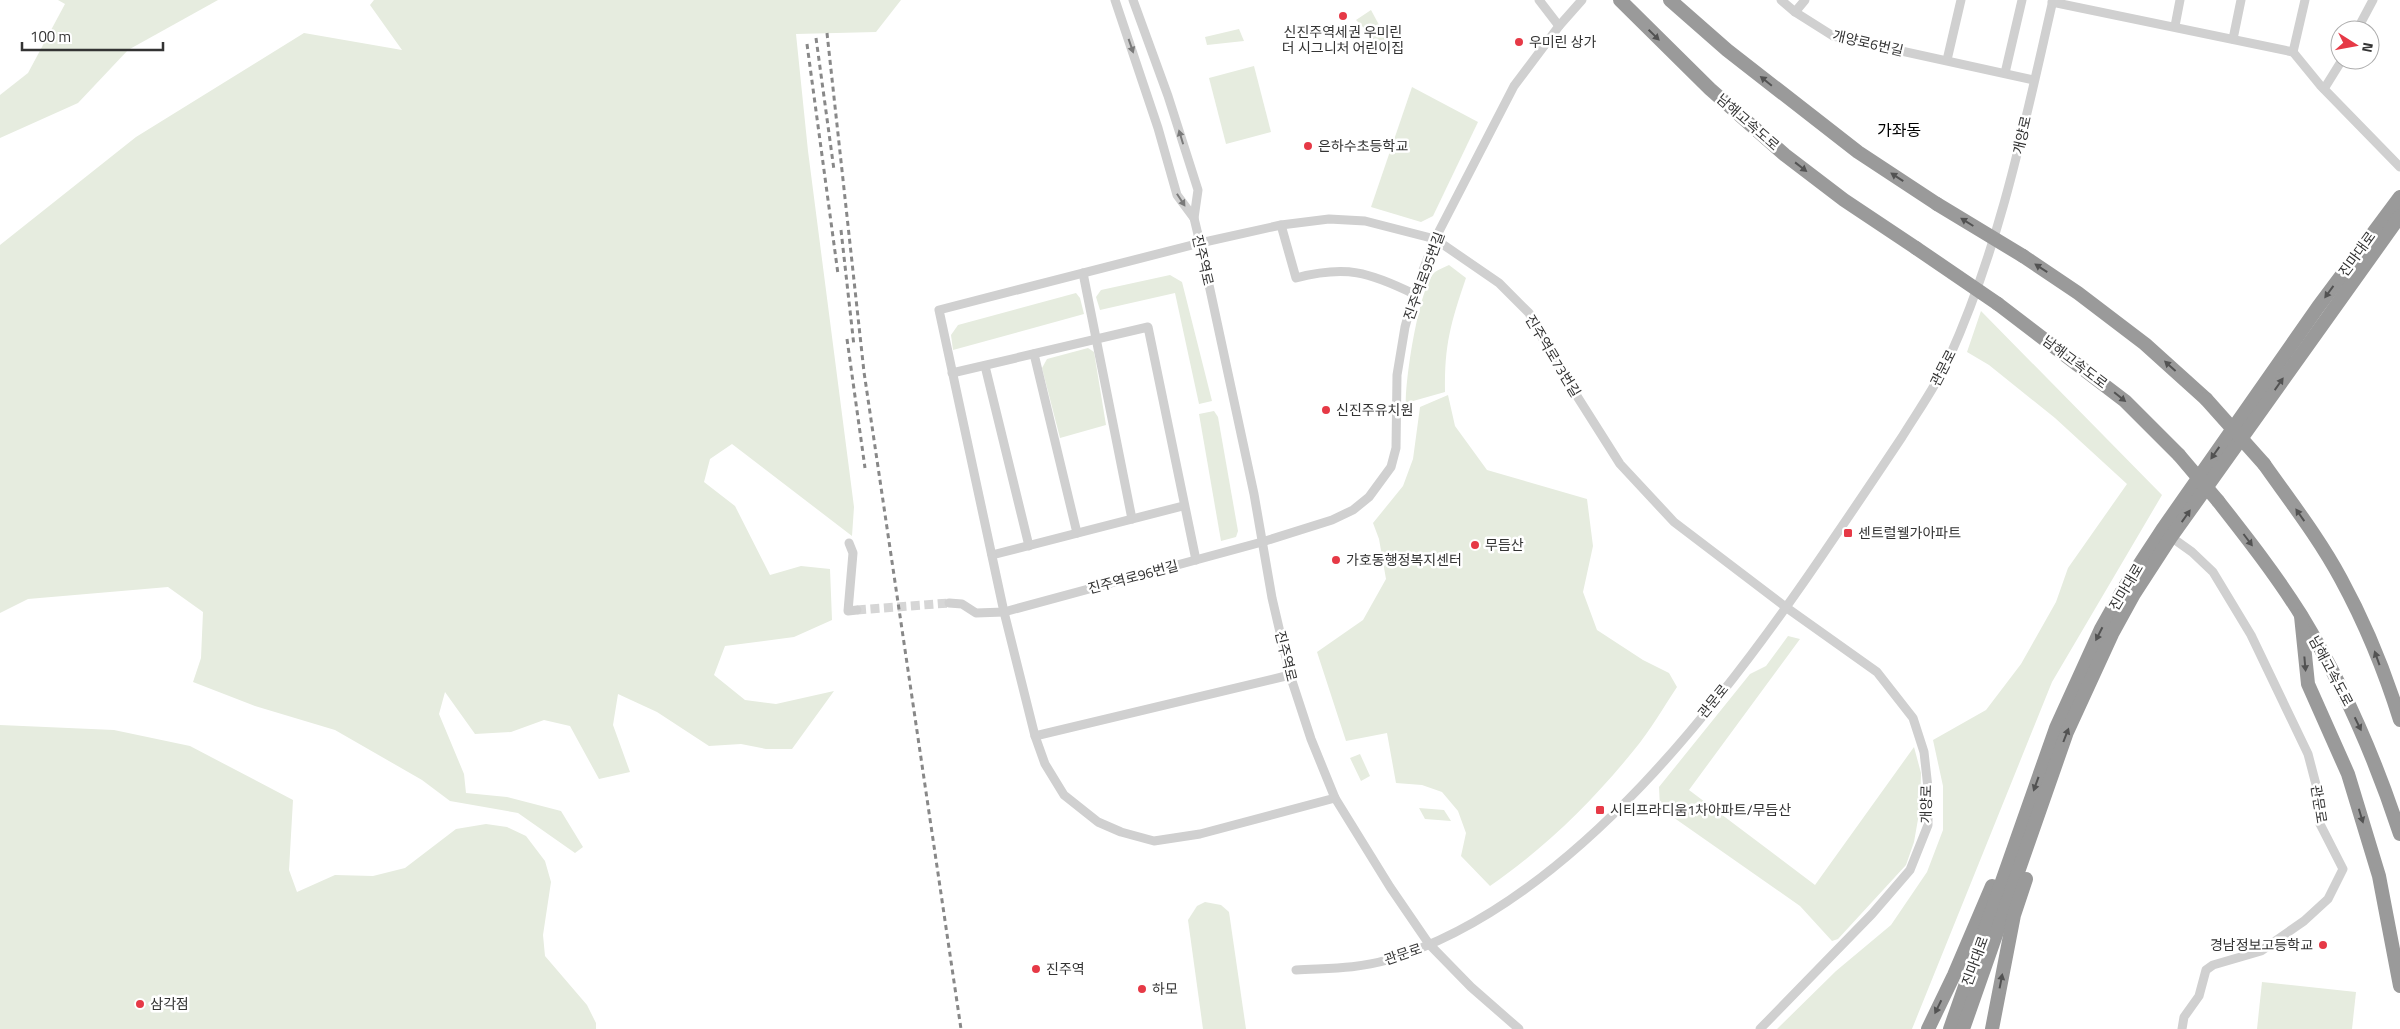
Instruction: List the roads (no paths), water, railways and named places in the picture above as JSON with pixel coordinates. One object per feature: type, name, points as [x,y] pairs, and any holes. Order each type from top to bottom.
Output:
[{"type":"highway","name":"남해고속도로","points":[[1620,0],[1710,89],[1785,155],[1844,200],[1998,304],[2125,401],[2179,456],[2218,501],[2268,567],[2301,616],[2328,663],[2363,733],[2383,782],[2400,834]]},
{"type":"highway","points":[[1670,0],[1727,50],[1835,135],[1938,204],[2023,256],[2078,293],[2145,344],[2206,399],[2264,464],[2307,524],[2341,578],[2374,650],[2400,720]]},
{"type":"highway","name":"진마대로","points":[[1950,1029],[2060,719],[2083,665],[2124,588],[2206,467],[2324,300],[2400,197]]},
{"type":"highway","name":"진마대로","points":[[1963,1029],[2067,732],[2094,670],[2134,594],[2172,536],[2322,322],[2400,216]]},
{"type":"highway","points":[[2301,616],[2308,684],[2348,774],[2368,839],[2379,876],[2400,986]]},
{"type":"highway","points":[[1992,1029],[2014,915],[2045,821],[2042,804]]},
{"type":"highway","points":[[1928,1029],[1954,975],[1996,878],[2013,853]]},
{"type":"street","name":"진주역로","points":[[1115,0],[1158,128],[1177,195],[1194,218]]},
{"type":"street","name":"진주역로","points":[[1133,0],[1168,96],[1198,190],[1194,218],[1254,494],[1262,542],[1290,675],[1311,739],[1335,798],[1390,887],[1429,944],[1471,987],[1519,1029]]},
{"type":"street","points":[[1538,0],[1559,26]]},
{"type":"street","name":"진주역로95번길","points":[[1262,542],[1332,520],[1353,510],[1369,497],[1391,467],[1396,448],[1397,375],[1405,327],[1414,294],[1435,239],[1514,86],[1559,26],[1582,0]]},
{"type":"street","name":"개양로6번길","points":[[1781,0],[1795,12],[1833,36],[2034,80]]},
{"type":"street","points":[[1795,12],[1805,0]]},
{"type":"street","points":[[1947,60],[1961,0]]},
{"type":"street","points":[[2005,73],[2022,0]]},
{"type":"street","points":[[2175,26],[2180,0]]},
{"type":"street","points":[[2233,39],[2241,0]]},
{"type":"street","points":[[2293,52],[2305,0]]},
{"type":"street","points":[[2362,20],[2372,0]]},
{"type":"street","points":[[2052,1],[2293,52],[2324,89],[2400,167]]},
{"type":"street","name":"개양로","points":[[1984,267],[2003,213],[2052,1]]},
{"type":"street","points":[[2324,89],[2336,70]]},
{"type":"street","name":"진주역로73번길","points":[[952,373],[938,310],[1200,243],[1280,225],[1329,219],[1365,221],[1435,239],[1499,283],[1529,313],[1556,363],[1620,464],[1674,522],[1787,608]]},
{"type":"street","points":[[1280,225],[1296,278],[1324,271],[1351,272],[1382,278],[1414,294]]},
{"type":"street","name":"관문로","points":[[1296,970],[1359,966],[1390,959],[1429,944],[1487,914],[1558,864],[1585,841],[1673,749],[1787,608],[1932,389],[1948,359],[1984,267]]},
{"type":"street","points":[[1083,273],[1132,519]]},
{"type":"street","points":[[1196,560],[1183,506],[1148,327],[952,373],[1004,612],[1035,736],[1045,764],[1064,795],[1098,822],[1121,832],[1154,841],[1200,834],[1335,798]]},
{"type":"street","points":[[1034,354],[1077,533]]},
{"type":"street","points":[[986,366],[1029,546]]},
{"type":"street","points":[[992,555],[1183,506]]},
{"type":"street","name":"관문로","points":[[2172,536],[2213,572],[2255,643],[2308,754],[2319,796],[2320,824],[2343,869],[2328,899],[2304,921],[2261,951],[2213,965],[2206,970],[2199,996],[2184,1017],[2182,1029]]},
{"type":"street","name":"진주역로96번길","points":[[949,603],[962,604],[976,613],[1004,612],[1262,542]]},
{"type":"street","points":[[849,543],[853,552],[848,611],[857,610]]},
{"type":"street","name":"개양로","points":[[1760,1029],[1872,914],[1910,870],[1928,825],[1928,788],[1924,752],[1913,718],[1877,672],[1787,608]]},
{"type":"street","points":[[1035,736],[1290,675]]},
{"type":"tunnel","points":[[857,610],[949,603]]},
{"type":"railway","points":[[827,33],[864,372],[961,1029]]},
{"type":"railway","points":[[816,38],[834,170]]},
{"type":"railway","points":[[807,44],[838,274]]},
{"type":"railway","points":[[841,230],[854,346]]},
{"type":"railway","points":[[847,339],[865,468]]},
{"type":"place","name":"신진주역세권 우미린 더 시그니처 어린이집","points":[[1343,16]]},
{"type":"place","name":"우미린 상가","points":[[1519,42]]},
{"type":"place","name":"은하수초등학교","points":[[1308,146]]},
{"type":"place","name":"신진주유치원","points":[[1326,410]]},
{"type":"place","name":"센트럴웰가아파트","points":[[1848,533]]},
{"type":"place","name":"무듬산","points":[[1475,545]]},
{"type":"place","name":"가호동행정복지센터","points":[[1336,560]]},
{"type":"place","name":"시티프라디움1차아파트/무듬산","points":[[1600,810]]},
{"type":"place","name":"경남정보고등학교","points":[[2323,945]]},
{"type":"place","name":"진주역","points":[[1036,969]]},
{"type":"place","name":"하모","points":[[1142,989]]},
{"type":"place","name":"삼각점","points":[[140,1004]]},
{"type":"district","name":"가좌동","points":[[1899,130]]}]
